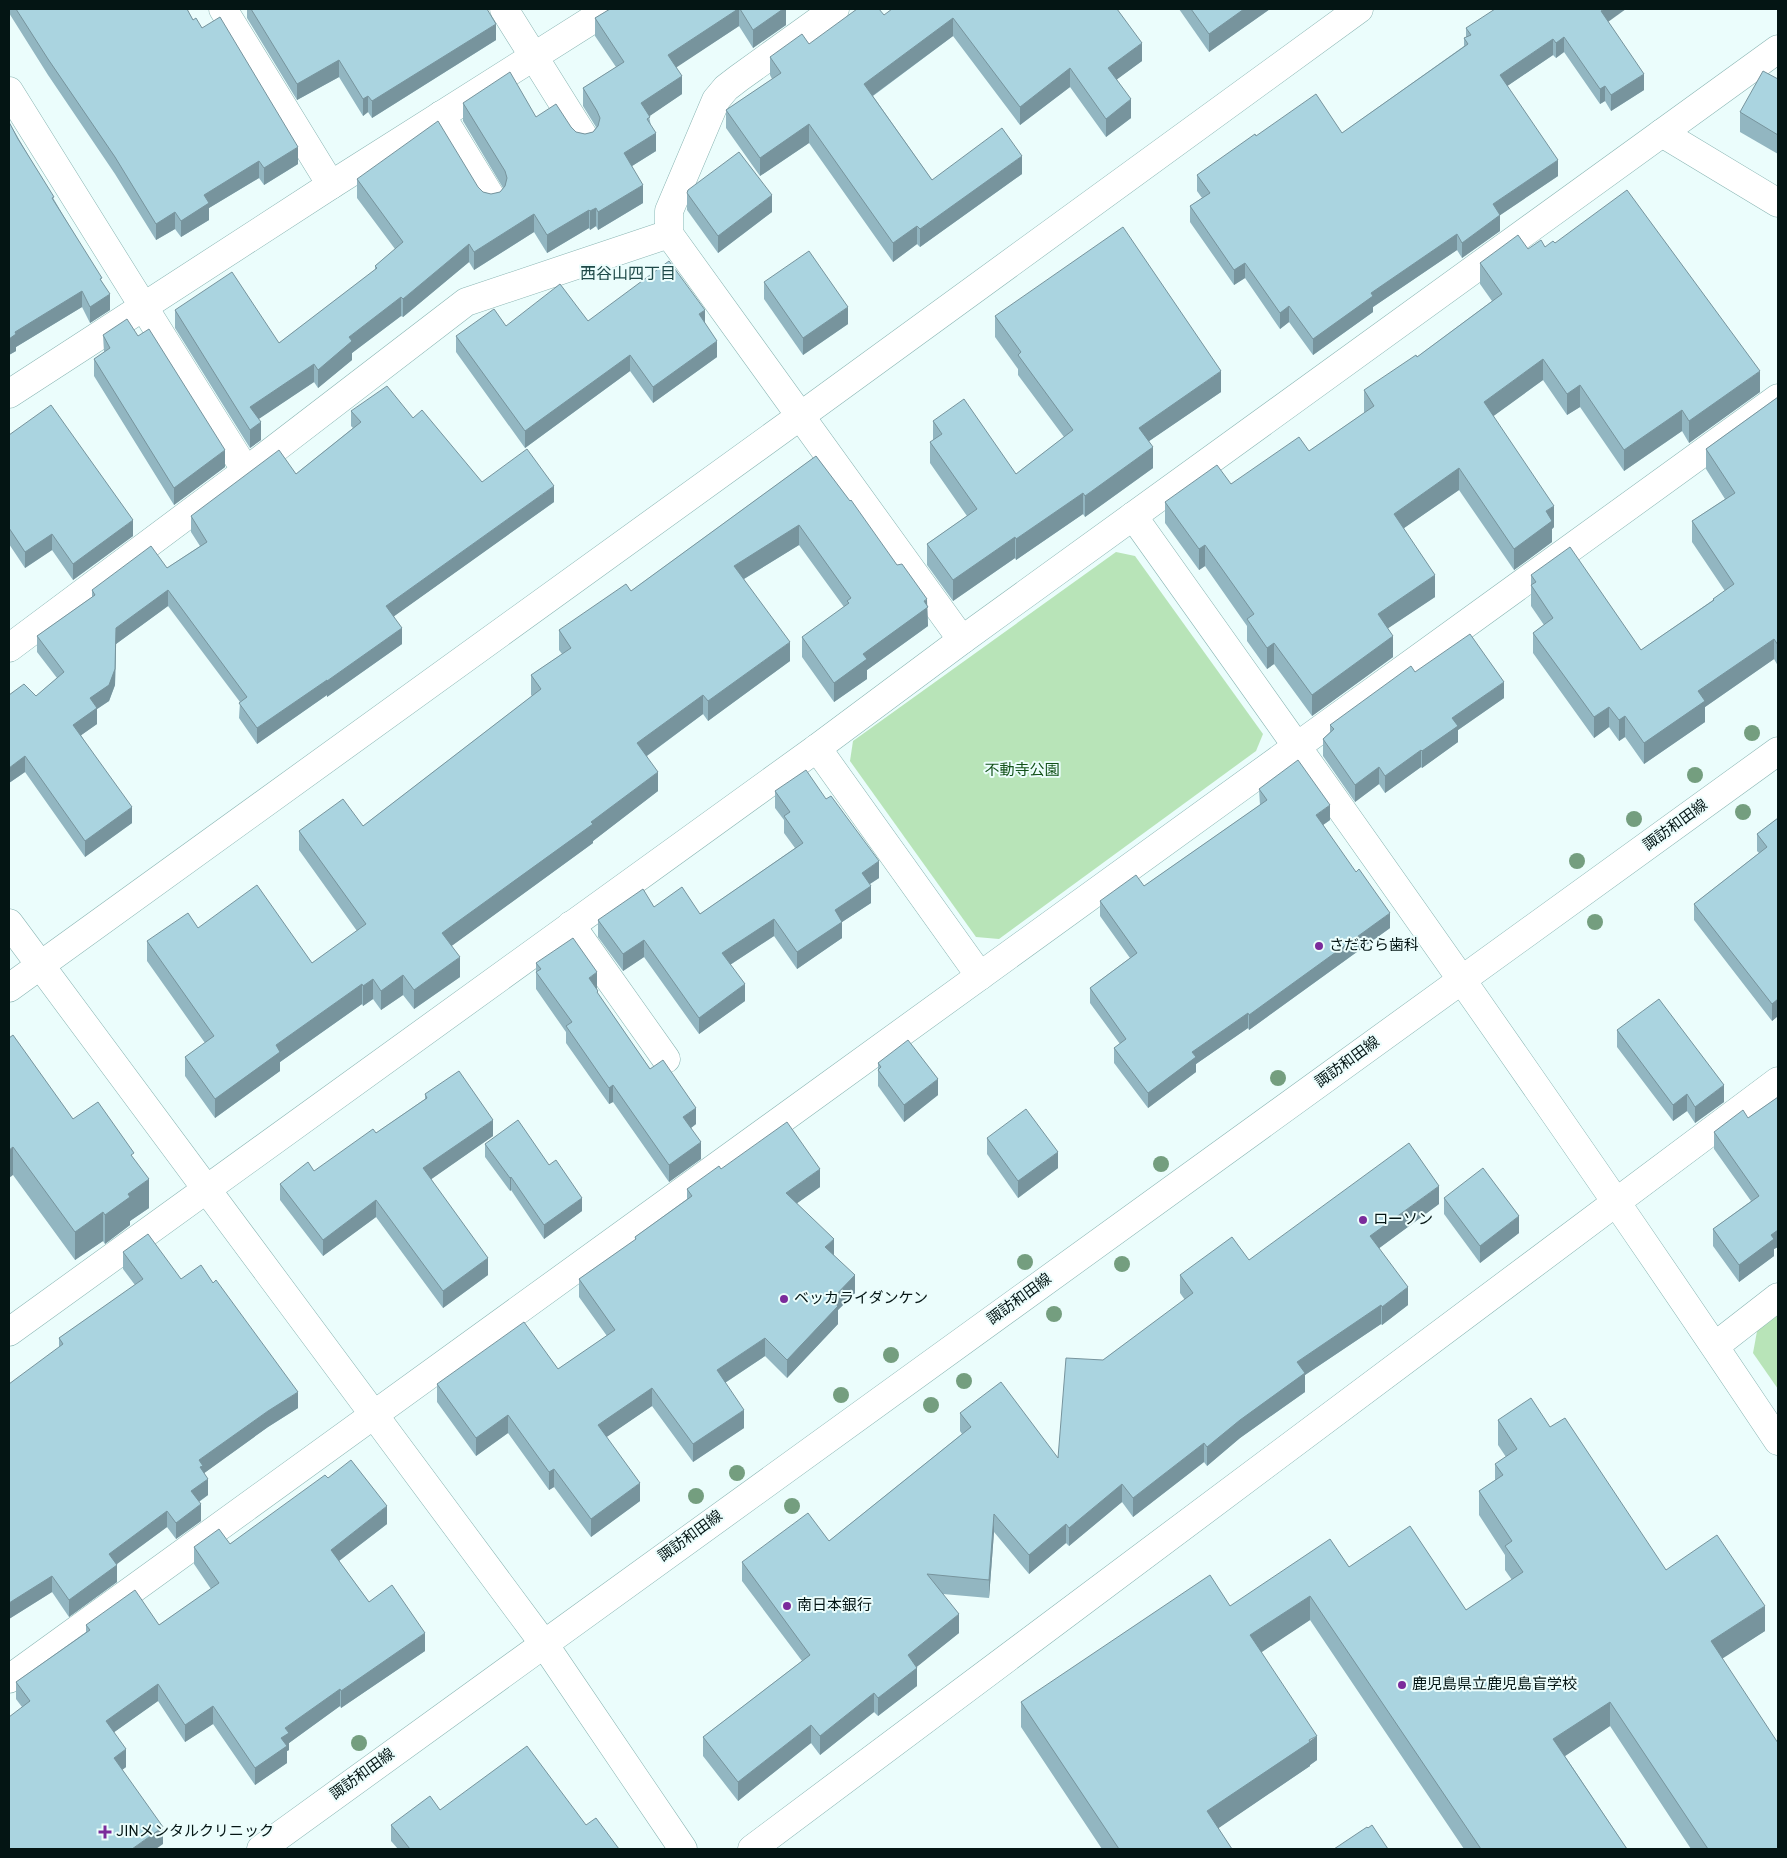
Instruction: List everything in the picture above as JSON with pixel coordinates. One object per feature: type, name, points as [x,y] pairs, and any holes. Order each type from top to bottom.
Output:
[{"type":"street","points":[[223,9],[331,185]]},
{"type":"street","points":[[504,9],[584,137]]},
{"type":"street","points":[[9,394],[331,185],[609,9]]},
{"type":"street","points":[[835,9],[738,78],[716,100],[669,211],[669,234],[799,417],[962,640]]},
{"type":"street","points":[[9,988],[799,417],[1359,9]]},
{"type":"street","points":[[9,1332],[817,748],[962,640],[1778,49]]},
{"type":"street","points":[[9,91],[246,471]]},
{"type":"street","points":[[441,115],[491,196]]},
{"type":"street","points":[[1662,133],[1778,203]]},
{"type":"street","points":[[9,648],[246,471],[466,302],[669,234]]},
{"type":"street","points":[[9,1679],[1778,398]]},
{"type":"street","points":[[1133,516],[1463,980],[1778,1440]]},
{"type":"street","points":[[817,748],[980,976]]},
{"type":"street","name":"諏訪和田線","points":[[262,1849],[1778,752]]},
{"type":"street","points":[[9,923],[544,1644],[683,1849]]},
{"type":"street","points":[[572,925],[666,1059]]},
{"type":"street","points":[[752,1849],[1778,1081]]},
{"type":"street","points":[[1715,1346],[1778,1297]]},
{"type":"green space","name":"不動寺公園","points":[[1116,552],[1135,556],[1263,734],[1256,751],[999,939],[976,937],[850,761],[853,741]]},
{"type":"green space","points":[[1778,1311],[1778,1389],[1753,1353],[1758,1326]]},
{"type":"building","points":[[16,9],[187,9],[193,20],[196,18],[202,28],[220,17],[298,147],[264,168],[259,161],[204,195],[209,203],[181,221],[175,212],[156,224],[115,157]]},
{"type":"building","points":[[251,9],[487,9],[496,24],[372,101],[368,96],[363,99],[339,60],[297,84]]},
{"type":"building","points":[[610,9],[738,9],[668,55],[682,76],[641,103],[650,117],[647,119],[656,133],[624,153],[643,185],[598,212],[596,208],[589,210],[547,235],[534,214],[474,252],[469,244],[403,299],[401,297],[349,337],[352,341],[318,370],[314,364],[250,407],[261,422],[250,430],[175,310],[232,272],[279,343],[377,268],[375,266],[403,242],[357,179],[438,121],[478,187],[483,192],[491,194],[500,192],[505,186],[507,178],[505,171],[463,103],[510,72],[536,117],[556,104],[576,132],[585,134],[593,132],[598,126],[600,118],[583,88],[624,62],[595,18]]},
{"type":"building","points":[[740,9],[783,9],[753,30]]},
{"type":"building","points":[[857,9],[879,9],[884,15],[892,9],[1117,9],[1142,43],[1108,68],[1131,99],[1106,119],[1070,68],[1020,107],[953,18],[864,84],[932,180],[1002,128],[1022,156],[920,229],[917,226],[893,243],[809,124],[760,158],[726,110],[781,73],[770,57],[802,34],[809,44]]},
{"type":"building","points":[[1191,9],[1244,9],[1209,34]]},
{"type":"building","points":[[1495,9],[1604,9],[1601,11],[1644,74],[1611,95],[1605,86],[1600,89],[1564,37],[1556,43],[1553,39],[1500,75],[1558,160],[1493,204],[1500,215],[1462,243],[1457,234],[1371,293],[1373,296],[1313,339],[1289,306],[1280,313],[1245,263],[1234,270],[1190,206],[1210,193],[1197,175],[1316,94],[1342,133],[1468,44],[1464,38],[1471,35],[1466,28]]},
{"type":"building","points":[[1763,71],[1778,79],[1778,135],[1740,112]]},
{"type":"building","points":[[9,122],[110,294],[90,307],[82,291],[15,332],[16,334],[9,339]]},
{"type":"building","points":[[739,152],[772,195],[718,236],[687,193],[688,190]]},
{"type":"building","points":[[1627,190],[1760,371],[1689,421],[1682,410],[1624,450],[1580,385],[1567,394],[1543,359],[1484,402],[1554,506],[1546,511],[1552,521],[1514,549],[1459,468],[1394,514],[1435,575],[1378,614],[1393,636],[1312,695],[1274,643],[1267,648],[1247,619],[1254,614],[1205,545],[1199,549],[1165,502],[1217,465],[1231,484],[1299,437],[1309,451],[1374,406],[1364,390],[1416,355],[1417,357],[1502,294],[1480,263],[1518,235],[1528,249],[1541,240],[1545,247],[1553,241],[1555,243]]},
{"type":"building","points":[[1123,227],[1221,371],[1139,428],[1153,447],[1085,496],[1083,493],[953,580],[927,544],[977,509],[930,442],[942,434],[933,421],[964,399],[1016,474],[1073,430],[1018,355],[1021,352],[995,316]]},
{"type":"building","points":[[809,251],[848,307],[803,338],[764,282]]},
{"type":"building","points":[[669,261],[705,310],[699,314],[717,341],[653,387],[630,355],[525,431],[456,336],[494,309],[506,326],[560,284],[588,321]]},
{"type":"building","points":[[127,319],[138,336],[149,329],[225,450],[174,488],[94,359],[110,348],[103,335]]},
{"type":"building","points":[[387,386],[413,418],[422,410],[482,482],[527,449],[554,486],[386,606],[402,628],[257,728],[239,703],[247,697],[168,590],[116,628],[115,669],[109,685],[90,698],[97,708],[73,725],[132,807],[85,841],[25,756],[9,768],[9,695],[24,684],[36,696],[64,672],[37,636],[95,595],[92,590],[151,546],[167,568],[207,542],[191,516],[279,450],[296,474],[361,422],[351,411]]},
{"type":"building","points":[[1778,397],[1778,645],[1774,639],[1698,691],[1705,701],[1644,743],[1625,716],[1619,720],[1609,707],[1594,717],[1533,633],[1553,618],[1531,585],[1536,582],[1531,575],[1570,547],[1641,650],[1714,600],[1734,584],[1692,521],[1735,493],[1706,449]]},
{"type":"building","points":[[51,405],[133,520],[73,564],[52,534],[25,552],[9,528],[9,435]]},
{"type":"building","points":[[816,456],[851,500],[897,565],[902,564],[927,599],[924,601],[928,607],[863,654],[867,659],[834,683],[802,637],[849,603],[847,601],[851,598],[799,525],[734,566],[790,642],[708,701],[703,695],[637,743],[658,772],[591,822],[593,824],[442,933],[460,957],[414,990],[403,975],[381,991],[373,979],[363,986],[362,984],[276,1045],[280,1052],[215,1099],[185,1057],[214,1036],[147,941],[188,913],[198,928],[257,885],[312,963],[366,924],[299,831],[343,799],[363,826],[541,689],[531,675],[571,648],[559,630],[626,584],[631,591]]},
{"type":"building","points":[[1470,634],[1504,682],[1452,718],[1458,726],[1422,751],[1385,776],[1379,767],[1355,785],[1323,739],[1334,729],[1330,725],[1411,666],[1415,672]]},
{"type":"building","points":[[1298,760],[1330,805],[1316,815],[1356,872],[1359,869],[1390,913],[1249,1015],[1248,1013],[1192,1052],[1196,1057],[1148,1093],[1114,1048],[1126,1039],[1090,988],[1137,953],[1100,901],[1136,875],[1144,886],[1267,800],[1259,789]]},
{"type":"building","points":[[806,770],[826,799],[831,796],[879,861],[862,873],[871,886],[835,910],[842,922],[797,952],[774,919],[722,953],[745,984],[699,1018],[644,940],[623,954],[598,920],[643,889],[654,907],[682,887],[700,914],[803,843],[784,816],[790,812],[775,791]]},
{"type":"building","points":[[1778,818],[1778,999],[1772,1004],[1694,904],[1767,847],[1757,834]]},
{"type":"building","points":[[573,938],[597,972],[589,978],[597,992],[650,1069],[663,1060],[696,1108],[683,1117],[701,1142],[669,1165],[613,1085],[609,1088],[566,1026],[572,1022],[536,972],[541,969],[536,963]]},
{"type":"building","points":[[1659,999],[1724,1085],[1695,1107],[1687,1094],[1673,1105],[1617,1030]]},
{"type":"building","points":[[13,1035],[73,1119],[98,1102],[134,1153],[131,1155],[149,1179],[128,1194],[130,1197],[105,1215],[103,1212],[75,1232],[13,1147],[9,1150],[9,1038]]},
{"type":"building","points":[[908,1040],[938,1079],[904,1105],[878,1070],[881,1067],[878,1063]]},
{"type":"building","points":[[459,1071],[493,1120],[423,1168],[488,1258],[443,1291],[376,1200],[323,1240],[280,1184],[308,1162],[314,1171],[373,1129],[376,1133],[427,1098],[425,1094]]},
{"type":"building","points":[[1778,1097],[1778,1230],[1771,1235],[1774,1239],[1739,1265],[1713,1229],[1759,1196],[1714,1132],[1743,1110],[1748,1118]]},
{"type":"building","points":[[1026,1109],[1058,1152],[1018,1181],[987,1138]]},
{"type":"building","points":[[518,1120],[549,1165],[556,1160],[582,1198],[544,1225],[511,1177],[485,1144]]},
{"type":"building","points":[[787,1122],[820,1169],[786,1193],[834,1239],[825,1247],[855,1275],[831,1300],[838,1306],[787,1360],[765,1338],[717,1370],[744,1410],[693,1444],[652,1388],[598,1425],[640,1483],[591,1519],[554,1469],[549,1472],[508,1415],[476,1438],[437,1384],[524,1322],[558,1369],[615,1330],[579,1279],[636,1239],[635,1237],[692,1196],[687,1189],[719,1166],[721,1169]]},
{"type":"building","points":[[1409,1143],[1439,1186],[1370,1236],[1408,1287],[1382,1307],[1381,1305],[1297,1362],[1305,1373],[1240,1420],[1207,1447],[1204,1443],[1133,1498],[1122,1484],[1069,1528],[1066,1524],[1029,1555],[994,1514],[989,1580],[927,1574],[959,1614],[908,1655],[917,1668],[878,1698],[874,1693],[820,1736],[811,1725],[738,1782],[703,1737],[810,1655],[742,1562],[808,1513],[829,1541],[971,1427],[960,1413],[1001,1382],[1058,1458],[1066,1358],[1103,1360],[1193,1293],[1180,1275],[1232,1237],[1249,1260]]},
{"type":"building","points":[[1483,1168],[1519,1216],[1480,1246],[1444,1198]]},
{"type":"building","points":[[148,1234],[181,1279],[201,1265],[213,1283],[216,1280],[298,1392],[199,1460],[203,1466],[200,1467],[208,1479],[191,1491],[201,1504],[176,1523],[167,1511],[109,1554],[117,1565],[69,1600],[52,1576],[9,1603],[9,1384],[63,1344],[59,1338],[143,1279],[123,1252]]},
{"type":"building","points":[[1531,1398],[1550,1427],[1565,1418],[1666,1570],[1717,1535],[1765,1606],[1711,1641],[1778,1743],[1778,1849],[1708,1849],[1610,1702],[1553,1739],[1627,1849],[1481,1849],[1310,1596],[1250,1635],[1317,1736],[1207,1811],[1232,1849],[1119,1849],[1021,1702],[1210,1575],[1230,1606],[1330,1539],[1349,1567],[1410,1526],[1466,1610],[1523,1572],[1505,1546],[1512,1541],[1479,1491],[1503,1475],[1495,1464],[1517,1449],[1498,1420]]},
{"type":"building","points":[[351,1460],[387,1506],[331,1550],[369,1602],[392,1585],[425,1633],[285,1728],[289,1733],[281,1738],[287,1746],[255,1768],[213,1706],[185,1725],[158,1684],[106,1721],[126,1749],[114,1758],[163,1827],[132,1849],[9,1849],[9,1717],[30,1701],[16,1682],[90,1630],[86,1625],[135,1590],[159,1625],[219,1583],[194,1547],[219,1529],[230,1544],[325,1475],[328,1478]]},
{"type":"building","points":[[527,1746],[586,1825],[596,1818],[619,1849],[410,1849],[391,1825],[430,1796],[440,1810]]},
{"type":"building","points":[[1372,1825],[1388,1849],[1334,1849],[1367,1827]]},
{"type":"place","name":"さだむら歯科","points":[[1319,946]]},
{"type":"place","name":"ローソン","points":[[1363,1220]]},
{"type":"place","name":"ベッカライダンケン","points":[[784,1299]]},
{"type":"place","name":"南日本銀行","points":[[787,1606]]},
{"type":"place","name":"鹿児島県立鹿児島盲学校","points":[[1402,1685]]},
{"type":"place","name":"JINメンタルクリニック","points":[[105,1832]]},
{"type":"district","name":"西谷山四丁目","points":[[628,275]]}]
